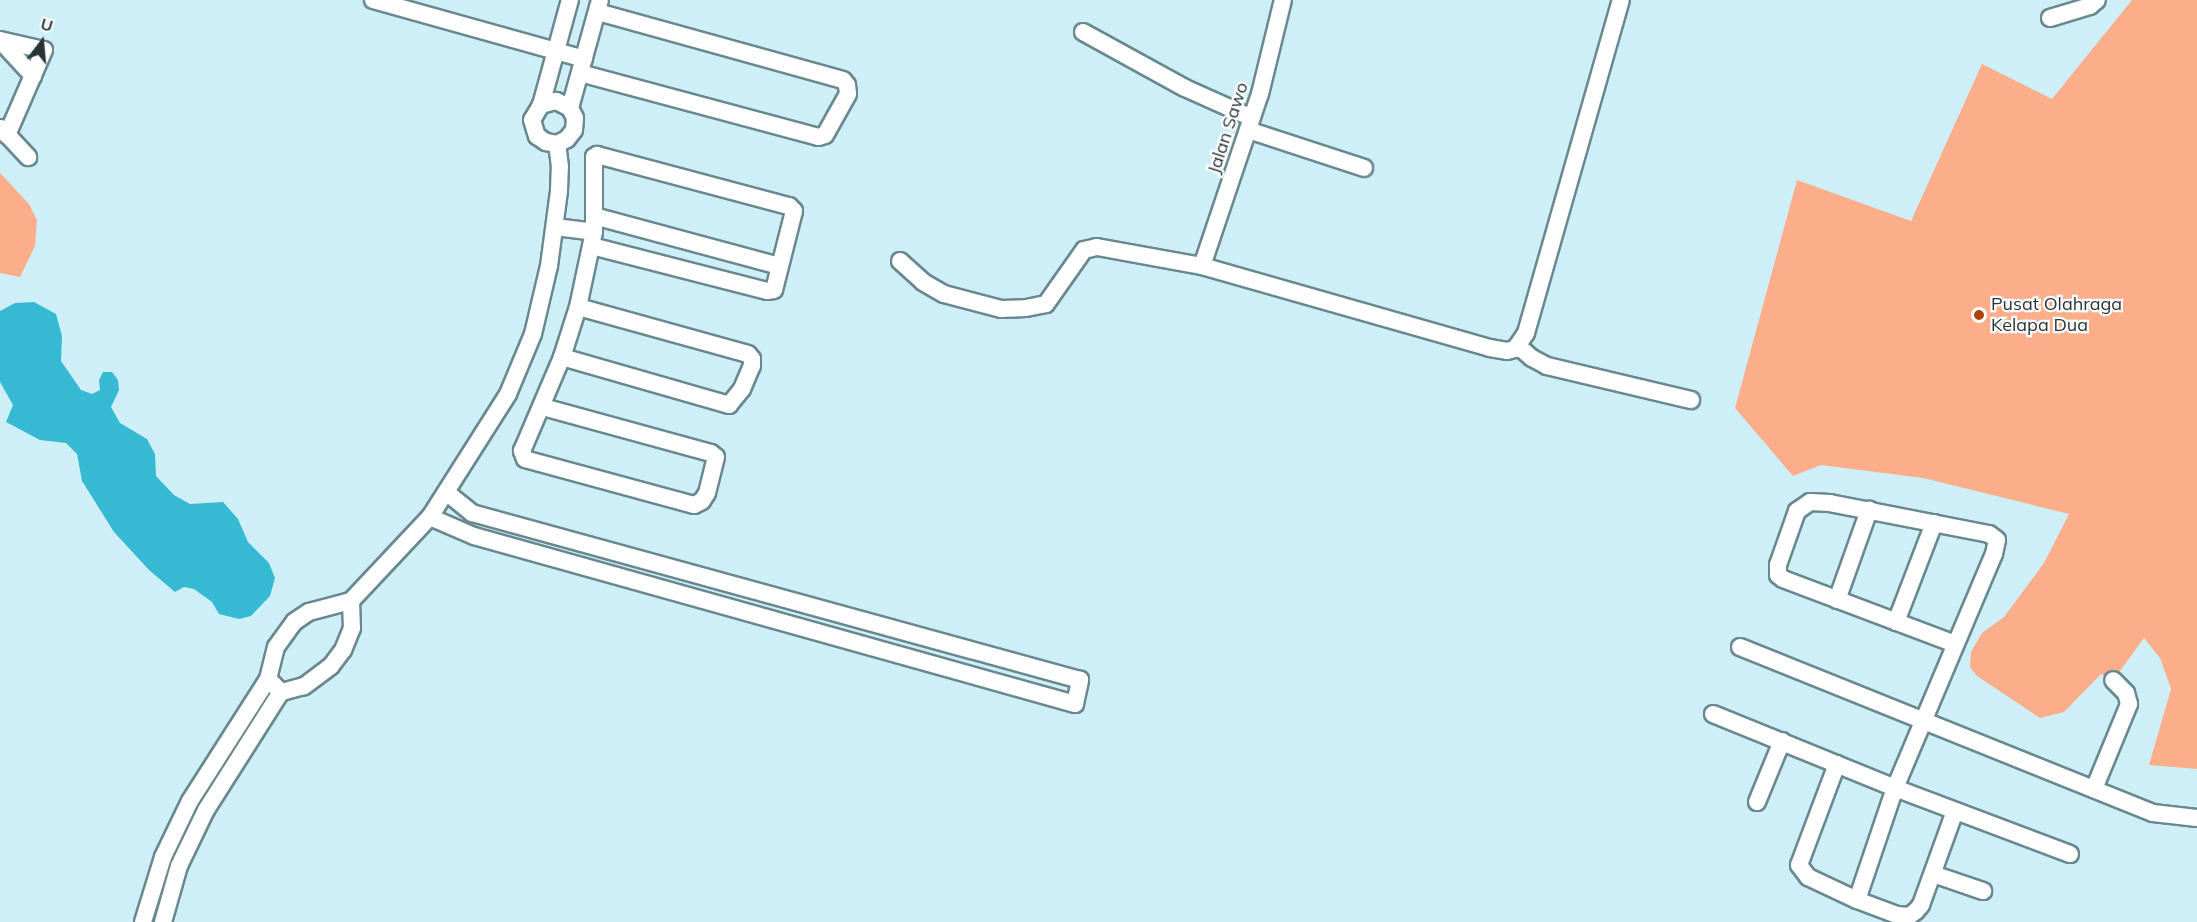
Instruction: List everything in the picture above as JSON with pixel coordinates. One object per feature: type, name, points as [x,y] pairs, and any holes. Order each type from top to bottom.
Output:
[{"type":"street","points":[[373,0],[556,51],[582,66],[819,137],[827,132],[848,94],[848,85],[843,80],[598,6],[582,66],[570,108]]},
{"type":"street","points":[[541,105],[556,101],[570,108],[575,118],[574,130],[567,139],[557,144],[543,141],[534,130],[533,116],[541,105],[570,0]]},
{"type":"street","name":"Jalan Sawo","points":[[1202,266],[1250,124],[1283,0]]},
{"type":"street","points":[[900,261],[923,282],[944,294],[1001,309],[1046,304],[1084,250],[1096,247],[1202,266],[1507,351],[1518,345],[1526,333],[1621,0]]},
{"type":"street","points":[[2050,18],[2090,6],[2097,0]]},
{"type":"street","points":[[1083,32],[1250,124],[1364,168]]},
{"type":"street","points":[[0,40],[33,76]]},
{"type":"street","points":[[0,40],[44,50],[4,131],[28,157]]},
{"type":"street","points":[[143,922],[163,857],[190,801],[268,679],[276,647],[294,622],[309,612],[351,601],[430,517],[508,394],[526,352],[541,302],[555,227],[560,167],[557,144]]},
{"type":"street","points":[[543,407],[711,453],[716,457],[707,493],[702,501],[694,505],[525,459],[522,451],[543,407],[578,307],[593,231],[593,161],[597,155],[793,208],[774,290],[767,291],[593,231]]},
{"type":"street","points":[[555,227],[593,231],[779,266]]},
{"type":"street","points":[[562,357],[729,405],[742,389],[752,366],[752,359],[748,354],[578,307]]},
{"type":"street","points":[[1518,345],[1532,358],[1548,366],[1691,400]]},
{"type":"street","points":[[430,517],[474,536],[1075,704],[1080,680],[472,513],[446,492]]},
{"type":"street","points":[[1857,900],[1895,788],[1994,554],[1996,540],[1989,534],[1830,503],[1810,502],[1797,511],[1778,565],[1778,575],[1789,582],[1955,644]]},
{"type":"street","points":[[1837,600],[1869,510]]},
{"type":"street","points":[[474,536],[480,515]]},
{"type":"street","points":[[1896,622],[1934,523]]},
{"type":"street","points":[[163,922],[179,866],[206,810],[281,692],[304,686],[332,666],[343,650],[352,628],[351,601]]},
{"type":"street","points":[[1740,648],[2153,813],[2197,818]]},
{"type":"street","points":[[268,679],[281,692]]},
{"type":"street","points":[[2094,789],[2129,704],[2126,693],[2113,680]]},
{"type":"street","points":[[1713,714],[1895,788],[2070,855]]},
{"type":"street","points":[[1757,802],[1782,741]]},
{"type":"street","points":[[1838,764],[1800,865],[1808,877],[1857,900],[1897,915],[1909,916],[1921,905],[1955,811]]},
{"type":"street","points":[[1933,874],[1983,891]]},
{"type":"shaded area","name":"Pusat Olahraga Kelapa Dua","points":[[2132,0],[2197,0],[2197,769],[2149,765],[2171,689],[2160,658],[2144,638],[2112,682],[2101,674],[2064,712],[2040,718],[1977,676],[1970,667],[1971,652],[1982,633],[2004,617],[2044,563],[2069,514],[1923,478],[1821,465],[1793,476],[1735,408],[1797,180],[1911,221],[1982,64],[2052,99]]},
{"type":"shaded area","points":[[0,173],[29,204],[37,220],[35,246],[20,277],[0,273]]},
{"type":"water","points":[[34,302],[56,314],[62,336],[61,361],[81,390],[92,394],[100,390],[99,380],[103,372],[112,372],[118,380],[119,390],[111,407],[120,423],[147,439],[155,454],[156,476],[174,495],[190,504],[223,502],[238,519],[248,542],[269,563],[275,578],[270,596],[251,616],[239,619],[219,614],[212,602],[194,589],[184,587],[175,592],[149,570],[114,532],[82,481],[77,454],[66,443],[40,440],[6,422],[13,405],[0,382],[0,311],[15,303]]},
{"type":"place","name":"Pusat Olahraga Kelapa Dua","points":[[1979,315]]}]
